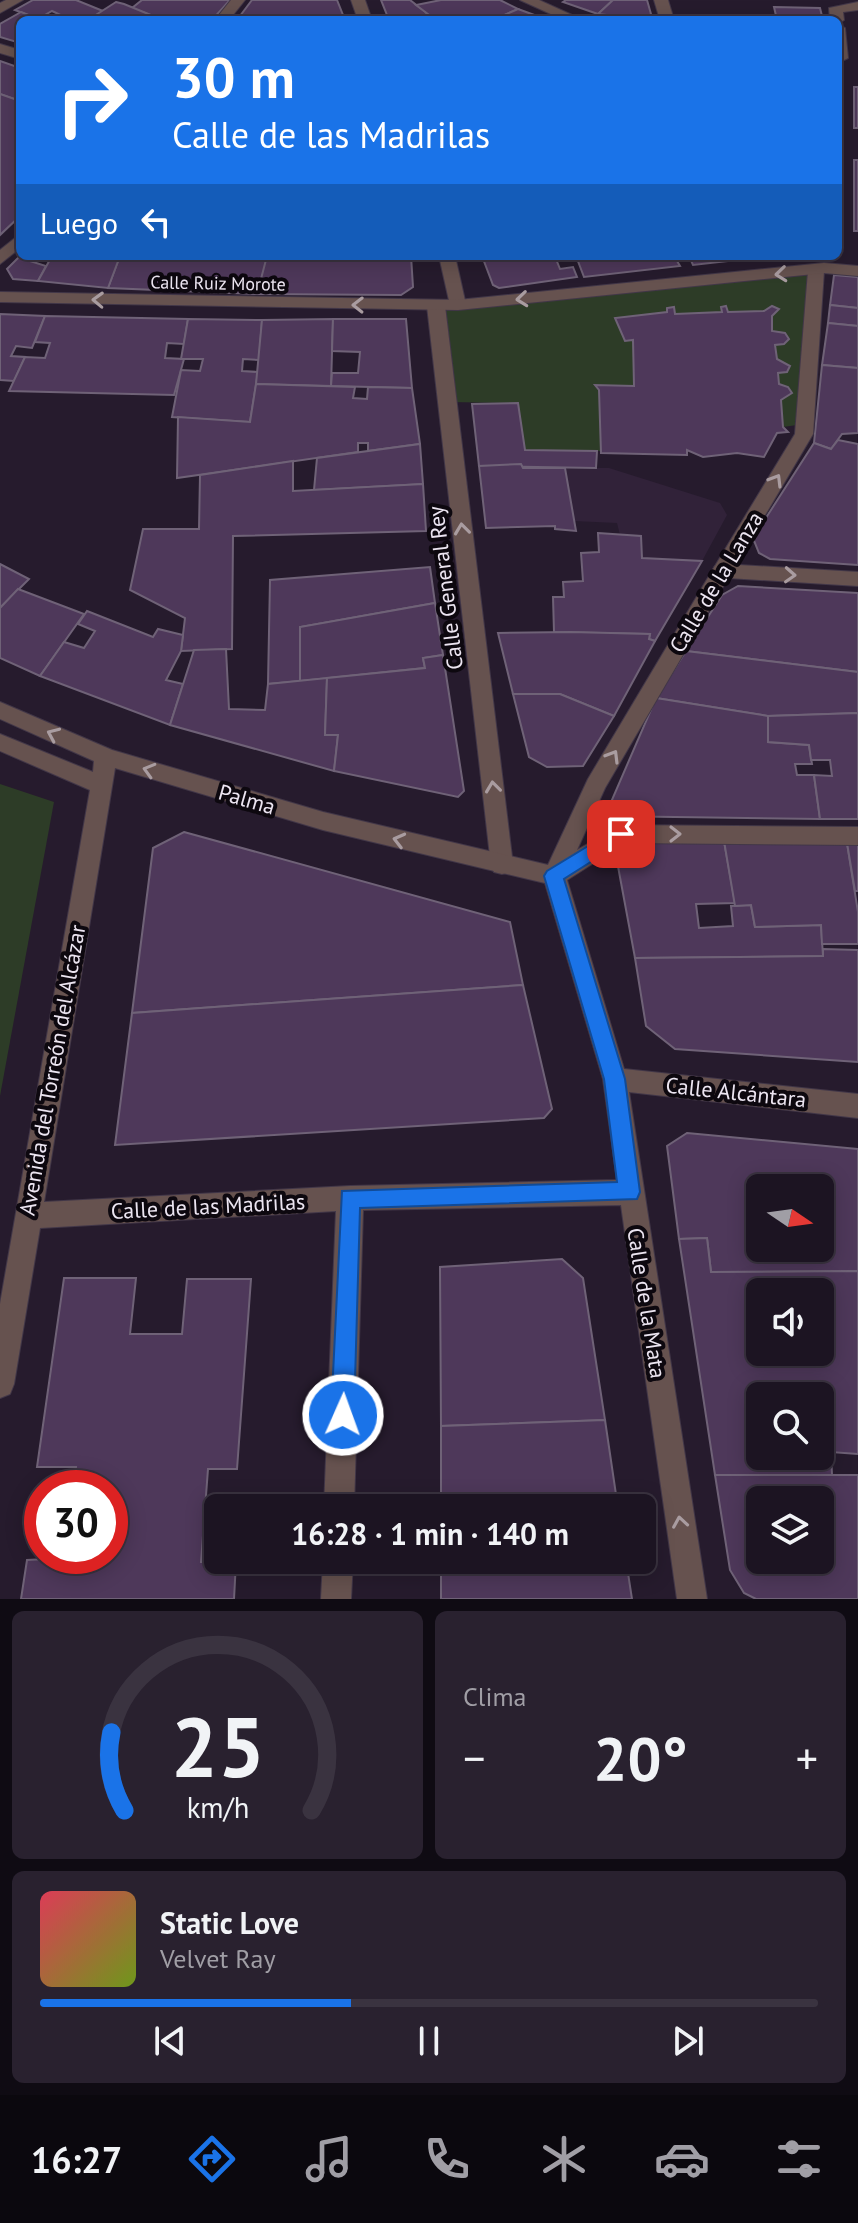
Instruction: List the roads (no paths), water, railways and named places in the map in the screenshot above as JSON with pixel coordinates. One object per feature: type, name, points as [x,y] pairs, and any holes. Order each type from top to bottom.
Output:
[{"type":"street","points":[[0,9],[16,0]]},
{"type":"street","points":[[225,16],[238,0]]},
{"type":"street","points":[[527,0],[566,16]]},
{"type":"street","points":[[837,16],[836,8],[858,6]]},
{"type":"street","points":[[0,259],[16,243]]},
{"type":"street","points":[[448,260],[458,305]]},
{"type":"street","name":"Calle Ruiz Morote","points":[[0,297],[436,306],[821,265],[858,271]]},
{"type":"street","name":"Calle de la Lanza","points":[[554,876],[596,785],[804,434],[821,265]]},
{"type":"street","name":"Calle General Rey","points":[[436,306],[502,865]]},
{"type":"street","points":[[722,571],[858,579]]},
{"type":"street","name":"Palma","points":[[0,710],[106,757],[323,821],[502,865]]},
{"type":"street","points":[[0,742],[101,785]]},
{"type":"street","name":"Avenida del Torreón del Alcázar","points":[[0,1384],[106,757]]},
{"type":"street","points":[[502,865],[554,876],[621,834],[858,836]]},
{"type":"street","name":"Calle de la Mata","points":[[554,876],[615,1079],[629,1192],[692,1599]]},
{"type":"street","name":"Calle Alcántara","points":[[615,1079],[858,1106]]},
{"type":"street","name":"Calle de las Madrilas","points":[[27,1216],[350,1198],[629,1192]]},
{"type":"street","points":[[339,1494],[350,1198]]},
{"type":"street","points":[[336,1599],[337,1574]]}]
